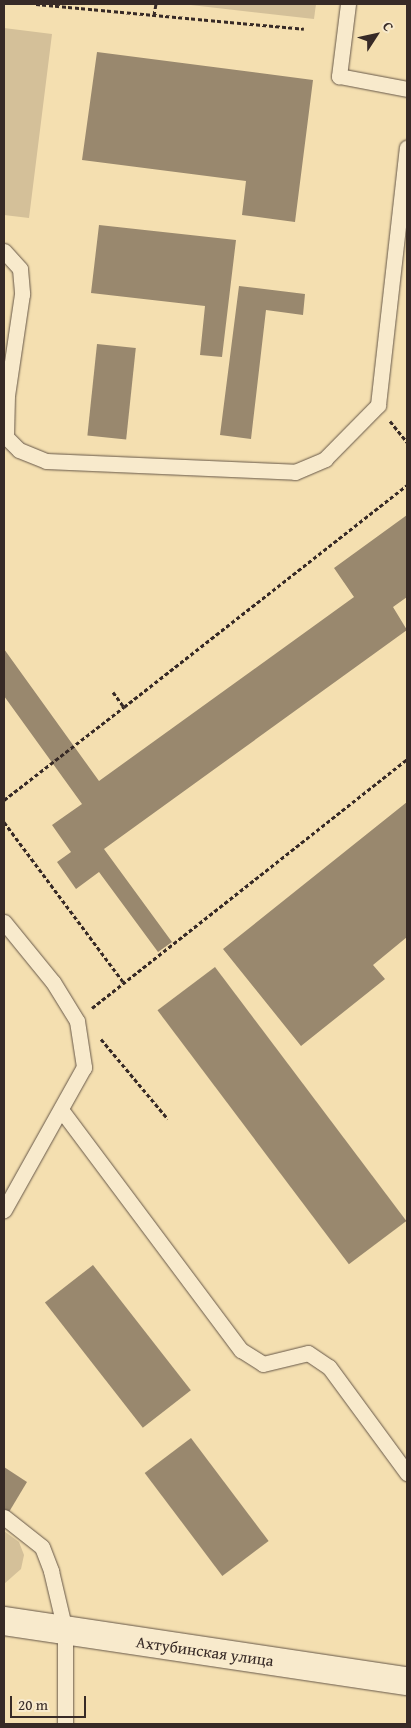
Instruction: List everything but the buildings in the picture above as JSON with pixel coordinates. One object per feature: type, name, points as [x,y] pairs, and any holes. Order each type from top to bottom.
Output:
[{"type":"street","name":"Ахтубинская улица","points":[[4,1621],[407,1681]]},
{"type":"lane","points":[[348,4],[339,76],[407,89]]},
{"type":"lane","points":[[4,251],[20,269],[21,286],[6,437],[19,450],[46,461],[295,472],[324,459],[379,407],[407,148]]},
{"type":"lane","points":[[4,922],[53,982],[77,1021],[84,1067],[62,1111],[4,1210]]},
{"type":"lane","points":[[62,1111],[241,1350],[263,1364],[308,1353],[329,1367],[407,1473]]},
{"type":"lane","points":[[4,1517],[42,1547],[65,1630],[65,1724]]},
{"type":"path","points":[[36,4],[304,29]]},
{"type":"path","points":[[154,14],[156,4]]},
{"type":"path","points":[[379,407],[407,442]]},
{"type":"path","points":[[4,800],[407,485]]},
{"type":"path","points":[[113,692],[124,707]]},
{"type":"path","points":[[88,1011],[407,759]]},
{"type":"path","points":[[4,822],[124,983]]},
{"type":"path","points":[[94,1031],[168,1119]]},
{"type":"shaded area","points":[[182,4],[316,4],[314,19]]},
{"type":"shaded area","points":[[4,28],[52,34],[29,218],[4,215]]},
{"type":"shaded area","points":[[4,1531],[19,1542],[24,1555],[21,1569],[4,1584]]}]
